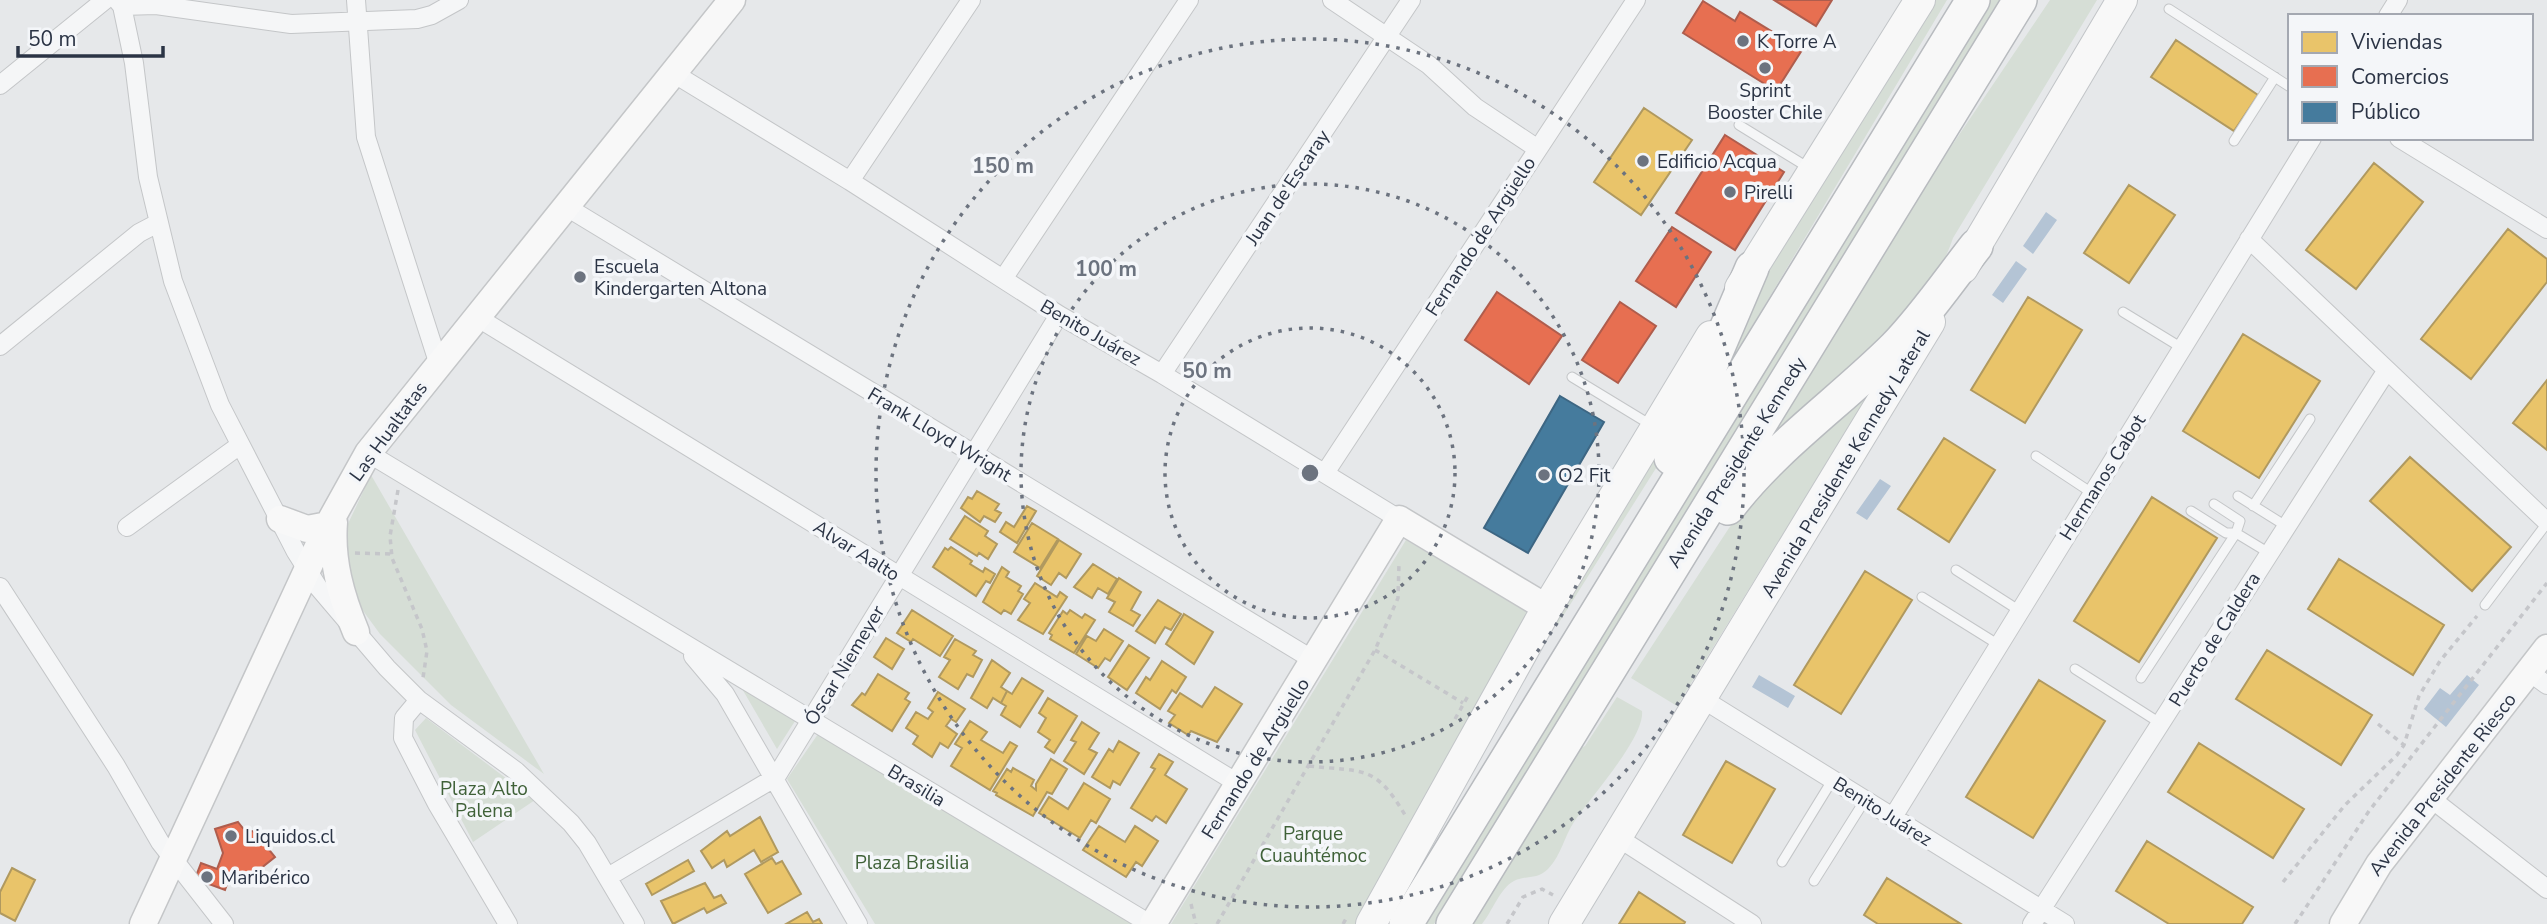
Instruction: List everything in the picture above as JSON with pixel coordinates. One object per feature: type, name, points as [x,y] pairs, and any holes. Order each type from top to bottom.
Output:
[{"type":"highway","name":"Avenida Presidente Kennedy","points":[[1406,924],[1973,0]]},
{"type":"highway","name":"Avenida Presidente Kennedy","points":[[1453,924],[2020,0]]},
{"type":"highway","points":[[1628,637],[1747,482],[1896,345],[1976,246]]},
{"type":"highway","points":[[1608,593],[1683,432],[1752,268]]},
{"type":"highway","points":[[1387,924],[1500,773]]},
{"type":"main road","points":[[1371,924],[1547,608],[1752,268],[1920,0]]},
{"type":"main road","name":"Avenida Presidente Kennedy Lateral","points":[[1569,916],[1976,246],[2122,0]]},
{"type":"street","points":[[356,0],[366,138],[409,279],[438,362]]},
{"type":"street","points":[[0,85],[118,2],[291,24],[418,19],[432,15],[459,0]]},
{"type":"street","name":"Las Hualtatas","points":[[143,924],[331,519],[368,453],[438,362],[732,0]]},
{"type":"street","points":[[850,181],[971,0]]},
{"type":"street","points":[[1003,279],[1189,0]]},
{"type":"street","points":[[1332,0],[1429,65],[1475,107],[1538,149]]},
{"type":"street","name":"Juan de Escaray","points":[[1162,374],[1411,0]]},
{"type":"street","name":"Fernando de Argüello","points":[[1325,473],[1636,0]]},
{"type":"street","points":[[118,2],[134,63],[143,141],[158,223],[191,334],[240,445],[307,571],[356,632],[419,700],[535,786],[571,823],[608,877],[635,924]]},
{"type":"street","name":"Benito Juárez","points":[[673,74],[850,181],[1059,315],[1325,473],[1394,527],[1547,608]]},
{"type":"street","name":"Hermanos Cabot","points":[[1893,817],[2311,140]]},
{"type":"street","points":[[2402,140],[2547,229]]},
{"type":"street","name":"Frank Lloyd Wright","points":[[565,206],[1315,661]]},
{"type":"street","points":[[0,346],[139,233],[158,223]]},
{"type":"street","points":[[2249,239],[2547,523]]},
{"type":"street","name":"Óscar Niemeyer","points":[[608,877],[776,777],[1059,315]]},
{"type":"street","name":"Alvar Aalto","points":[[475,316],[1239,784]]},
{"type":"street","name":"Puerto de Caldera","points":[[2037,916],[2387,370]]},
{"type":"street","points":[[127,527],[240,445]]},
{"type":"street","name":"Brasilia","points":[[368,453],[1151,924]]},
{"type":"street","points":[[280,519],[307,529],[331,519],[339,585],[356,632]]},
{"type":"street","name":"Fernando de Argüello","points":[[1151,924],[1315,661],[1394,527]]},
{"type":"street","points":[[0,587],[173,860],[224,924]]},
{"type":"street","name":"Brasilia","points":[[684,645],[725,694],[776,777],[858,924]]},
{"type":"street","name":"Avenida Presidente Riesco","points":[[2343,924],[2367,882],[2429,797],[2538,678],[2547,648]]},
{"type":"street","name":"Benito Juárez","points":[[1701,698],[1893,817],[2037,916],[2065,924]]},
{"type":"street","points":[[419,700],[404,718],[403,738],[437,804],[508,924]]},
{"type":"street","points":[[2429,797],[2547,889]]},
{"type":"street","points":[[1617,837],[1752,924]]},
{"type":"lane","points":[[2169,9],[2288,86]]},
{"type":"lane","points":[[2234,141],[2274,77]]},
{"type":"lane","points":[[1738,125],[1815,171]]},
{"type":"lane","points":[[2123,312],[2182,348]]},
{"type":"lane","points":[[1572,377],[1656,428]]},
{"type":"lane","points":[[2253,506],[2310,419]]},
{"type":"lane","points":[[2036,456],[2092,494]]},
{"type":"lane","points":[[2238,496],[2286,526]]},
{"type":"lane","points":[[2141,678],[2236,533],[2241,521],[2214,504]]},
{"type":"lane","points":[[2191,511],[2226,533],[2236,533],[2269,553]]},
{"type":"lane","points":[[2485,605],[2547,523]]},
{"type":"lane","points":[[1956,570],[2020,611]]},
{"type":"lane","points":[[1922,597],[1999,645]]},
{"type":"lane","points":[[2075,669],[2160,723]]},
{"type":"lane","points":[[1782,862],[1833,779]]},
{"type":"lane","points":[[1814,881],[1865,800]]},
{"type":"path","points":[[401,473],[390,536],[392,558],[422,629],[427,651],[419,700]]},
{"type":"path","points":[[1217,924],[1375,650],[1398,598],[1399,558],[1394,527]]},
{"type":"path","points":[[2295,924],[2369,811],[2547,583]]},
{"type":"path","points":[[2283,883],[2345,805],[2404,745],[2418,696],[2440,661],[2485,605]]},
{"type":"path","points":[[1375,650],[1463,703]]},
{"type":"path","points":[[2378,724],[2404,745]]},
{"type":"path","points":[[1308,766],[1367,772],[1388,787],[1405,815]]},
{"type":"path","points":[[1507,924],[1523,897],[1542,889],[1569,916]]},
{"type":"green space","points":[[1936,0],[1947,0],[1726,370],[1755,290]]},
{"type":"green space","points":[[1991,0],[2002,0],[1434,924],[1424,924]]},
{"type":"green space","points":[[2050,0],[2097,0],[1953,238],[1939,269],[1920,300],[1868,359],[1756,461],[1938,166]]},
{"type":"green space","points":[[1876,383],[1677,706],[1631,678],[1729,528],[1757,493]]},
{"type":"green space","points":[[1692,398],[1658,465],[1558,624],[1551,620]]},
{"type":"green space","points":[[371,475],[544,774],[451,705],[380,634],[329,564]]},
{"type":"green space","name":"Parque Cuauhtémoc","points":[[1406,540],[1535,617],[1358,924],[1171,924]]},
{"type":"green space","points":[[741,687],[797,718],[777,749]]},
{"type":"green space","points":[[1617,697],[1642,711],[1641,722],[1626,751],[1574,822],[1548,869],[1540,875],[1518,879],[1509,884],[1482,924],[1471,924],[1578,749],[1585,746]]},
{"type":"green space","name":"Plaza Alto Palena","points":[[426,718],[535,800],[473,842],[415,730]]},
{"type":"green space","name":"Plaza Brasilia","points":[[818,734],[1134,924],[875,924],[787,779]]},
{"type":"water","points":[[2046,212],[2057,220],[2033,254],[2023,246]]},
{"type":"water","points":[[2016,261],[2027,269],[2003,303],[1992,295]]},
{"type":"water","points":[[1880,479],[1891,486],[1867,520],[1856,513]]},
{"type":"water","points":[[1759,675],[1795,696],[1788,708],[1752,687]]},
{"type":"water","points":[[2467,675],[2479,685],[2446,727],[2424,709],[2440,688],[2450,695]]},
{"type":"building: Viviendas","points":[[2176,40],[2258,95],[2234,131],[2151,77]]},
{"type":"building: Viviendas","name":"Edificio Acqua","points":[[1644,108],[1692,140],[1641,215],[1594,182]]},
{"type":"building: Viviendas","points":[[2374,163],[2423,202],[2356,289],[2306,250]]},
{"type":"building: Viviendas","points":[[2129,185],[2175,215],[2129,283],[2084,253]]},
{"type":"building: Viviendas","points":[[2508,229],[2547,259],[2547,282],[2471,379],[2421,339]]},
{"type":"building: Viviendas","points":[[2028,297],[2082,330],[2025,423],[1971,390]]},
{"type":"building: Viviendas","points":[[2243,334],[2320,381],[2259,478],[2183,431]]},
{"type":"building: Viviendas","points":[[2547,380],[2547,450],[2513,423]]},
{"type":"building: Viviendas","points":[[1944,438],[1995,470],[1949,542],[1898,509]]},
{"type":"building: Viviendas","points":[[2410,457],[2511,547],[2472,591],[2370,501]]},
{"type":"building: Viviendas","points":[[977,491],[999,504],[995,510],[1001,513],[995,522],[984,516],[980,522],[961,508],[968,497],[972,499]]},
{"type":"building: Viviendas","points":[[2152,497],[2217,538],[2139,662],[2074,621]]},
{"type":"building: Viviendas","points":[[1027,506],[1036,511],[1017,543],[1000,532],[1006,522],[1014,527]]},
{"type":"building: Viviendas","points":[[965,516],[988,531],[985,536],[997,544],[988,559],[979,553],[977,556],[950,539]]},
{"type":"building: Viviendas","points":[[1032,523],[1058,539],[1040,568],[1014,552]]},
{"type":"building: Viviendas","points":[[1059,540],[1081,554],[1066,578],[1059,573],[1051,585],[1037,576]]},
{"type":"building: Viviendas","points":[[951,547],[983,572],[985,568],[995,574],[990,583],[986,581],[976,596],[933,567],[945,548],[948,550]]},
{"type":"building: Viviendas","points":[[2339,559],[2444,625],[2413,675],[2308,609]]},
{"type":"building: Viviendas","points":[[1093,564],[1117,579],[1108,594],[1098,588],[1092,598],[1074,587]]},
{"type":"building: Viviendas","points":[[1002,567],[1009,572],[1006,577],[1021,586],[1018,591],[1023,594],[1011,614],[1004,610],[1001,614],[983,602]]},
{"type":"building: Viviendas","points":[[1865,571],[1912,600],[1841,714],[1794,685]]},
{"type":"building: Viviendas","points":[[1119,578],[1141,592],[1131,610],[1140,615],[1133,626],[1109,612],[1115,602],[1107,598]]},
{"type":"building: Viviendas","points":[[1035,583],[1057,597],[1060,592],[1067,597],[1043,634],[1018,620],[1030,603],[1024,599]]},
{"type":"building: Viviendas","points":[[1158,600],[1181,614],[1171,630],[1165,627],[1155,643],[1136,631]]},
{"type":"building: Viviendas","points":[[912,610],[953,636],[940,656],[913,639],[911,642],[897,633]]},
{"type":"building: Viviendas","points":[[1070,610],[1082,618],[1085,614],[1095,620],[1074,653],[1050,639],[1052,635],[1049,633],[1063,611],[1067,614]]},
{"type":"building: Viviendas","points":[[1184,614],[1213,632],[1194,664],[1166,644]]},
{"type":"building: Viviendas","points":[[1104,629],[1123,641],[1110,661],[1105,658],[1098,668],[1076,654],[1087,636],[1096,641]]},
{"type":"building: Viviendas","points":[[886,638],[904,649],[892,669],[874,657]]},
{"type":"building: Viviendas","points":[[955,639],[976,651],[973,655],[982,660],[973,677],[967,674],[958,689],[939,677],[950,660],[944,657]]},
{"type":"building: Viviendas","points":[[1129,645],[1149,658],[1127,690],[1108,677]]},
{"type":"building: Viviendas","points":[[2267,650],[2372,715],[2341,765],[2236,699]]},
{"type":"building: Viviendas","points":[[992,660],[1010,673],[1001,687],[1007,691],[1001,703],[993,698],[987,708],[971,698]]},
{"type":"building: Viviendas","points":[[1162,661],[1186,677],[1176,693],[1172,690],[1160,709],[1136,693],[1146,677],[1150,680]]},
{"type":"building: Viviendas","points":[[878,674],[909,693],[905,699],[910,702],[892,731],[852,705],[862,693],[865,695]]},
{"type":"building: Viviendas","points":[[1022,678],[1043,691],[1020,727],[1001,715],[1006,706],[1001,703],[1007,691],[1012,694]]},
{"type":"building: Viviendas","points":[[2039,680],[2105,721],[2033,838],[1966,797]]},
{"type":"building: Viviendas","points":[[1215,687],[1242,704],[1217,742],[1191,731],[1188,735],[1169,723],[1175,715],[1168,711],[1180,693],[1202,707]]},
{"type":"building: Viviendas","points":[[938,692],[965,709],[956,722],[951,719],[946,726],[957,734],[948,748],[940,743],[932,757],[913,744],[918,736],[906,728],[916,712],[928,719],[933,712],[928,708]]},
{"type":"building: Viviendas","points":[[1048,698],[1077,716],[1054,753],[1045,747],[1050,740],[1038,732],[1046,718],[1039,713]]},
{"type":"building: Viviendas","points":[[970,721],[987,732],[981,740],[1003,753],[1010,742],[1017,746],[990,790],[951,766],[962,748],[955,744]]},
{"type":"building: Viviendas","points":[[1082,722],[1099,733],[1089,749],[1097,753],[1084,774],[1064,761],[1076,742],[1071,740]]},
{"type":"building: Viviendas","points":[[1119,741],[1139,753],[1120,785],[1113,781],[1110,788],[1092,777],[1109,749],[1113,752]]},
{"type":"building: Viviendas","points":[[2199,743],[2304,809],[2273,858],[2168,792]]},
{"type":"building: Viviendas","points":[[1159,754],[1173,762],[1165,775],[1187,789],[1166,823],[1156,816],[1152,821],[1131,808],[1155,769],[1151,767]]},
{"type":"building: Viviendas","points":[[1051,759],[1067,769],[1052,794],[1047,792],[1033,816],[993,791],[1007,769],[1011,772],[1013,768],[1034,780],[1031,786],[1036,790],[1036,784]]},
{"type":"building: Viviendas","points":[[1726,761],[1775,789],[1732,863],[1683,835]]},
{"type":"building: Viviendas","points":[[1084,783],[1110,799],[1096,823],[1091,820],[1080,838],[1039,813],[1049,797],[1068,809]]},
{"type":"building: Viviendas","points":[[760,817],[778,852],[761,862],[754,850],[727,867],[724,860],[712,868],[701,851],[727,831],[730,836]]},
{"type":"building: Viviendas","points":[[1099,826],[1125,842],[1135,826],[1158,841],[1142,866],[1136,862],[1126,877],[1083,850]]},
{"type":"building: Viviendas","points":[[2147,841],[2253,907],[2242,924],[2169,924],[2116,891]]},
{"type":"building: Viviendas","points":[[772,858],[776,864],[782,861],[801,894],[768,913],[745,874]]},
{"type":"building: Viviendas","points":[[688,860],[694,871],[652,895],[646,884]]},
{"type":"building: Viviendas","points":[[12,868],[35,880],[15,921],[0,913],[0,892]]},
{"type":"building: Viviendas","points":[[1887,878],[1961,924],[1878,924],[1864,915]]},
{"type":"building: Viviendas","points":[[705,883],[714,898],[721,895],[726,903],[707,913],[704,908],[673,924],[661,901]]},
{"type":"building: Viviendas","points":[[1639,892],[1685,922],[1684,924],[1619,924]]},
{"type":"building: Viviendas","points":[[807,912],[813,922],[819,919],[822,924],[786,924]]},
{"type":"building: Comercios","points":[[1774,0],[1832,0],[1816,26]]},
{"type":"building: Comercios","name":"K Torre A","points":[[1703,1],[1735,21],[1740,12],[1802,50],[1776,91],[1683,33]]},
{"type":"building: Comercios","name":"Pirelli","points":[[1725,135],[1784,172],[1735,250],[1676,213]]},
{"type":"building: Comercios","points":[[1672,227],[1711,252],[1676,307],[1636,281]]},
{"type":"building: Comercios","points":[[1497,292],[1562,336],[1529,384],[1465,340]]},
{"type":"building: Comercios","points":[[1620,302],[1656,326],[1618,383],[1582,360]]},
{"type":"building: Comercios","points":[[238,822],[246,832],[254,831],[275,857],[246,880],[236,868],[231,872],[225,890],[195,879],[201,863],[217,869],[223,853],[215,829]]},
{"type":"building: Público","name":"O2 Fit","points":[[1560,396],[1604,422],[1528,553],[1484,528]]},
{"type":"place","name":"K Torre A","points":[[1743,41]]},
{"type":"place","name":"Sprint Booster Chile","points":[[1765,68]]},
{"type":"place","name":"Edificio Acqua","points":[[1643,161]]},
{"type":"place","name":"Pirelli","points":[[1730,192]]},
{"type":"place","name":"Escuela Kindergarten Altona","points":[[580,277]]},
{"type":"place","name":"O2 Fit","points":[[1544,475]]},
{"type":"place","name":"Liquidos.cl","points":[[231,836]]},
{"type":"place","name":"Maribérico","points":[[207,877]]}]
